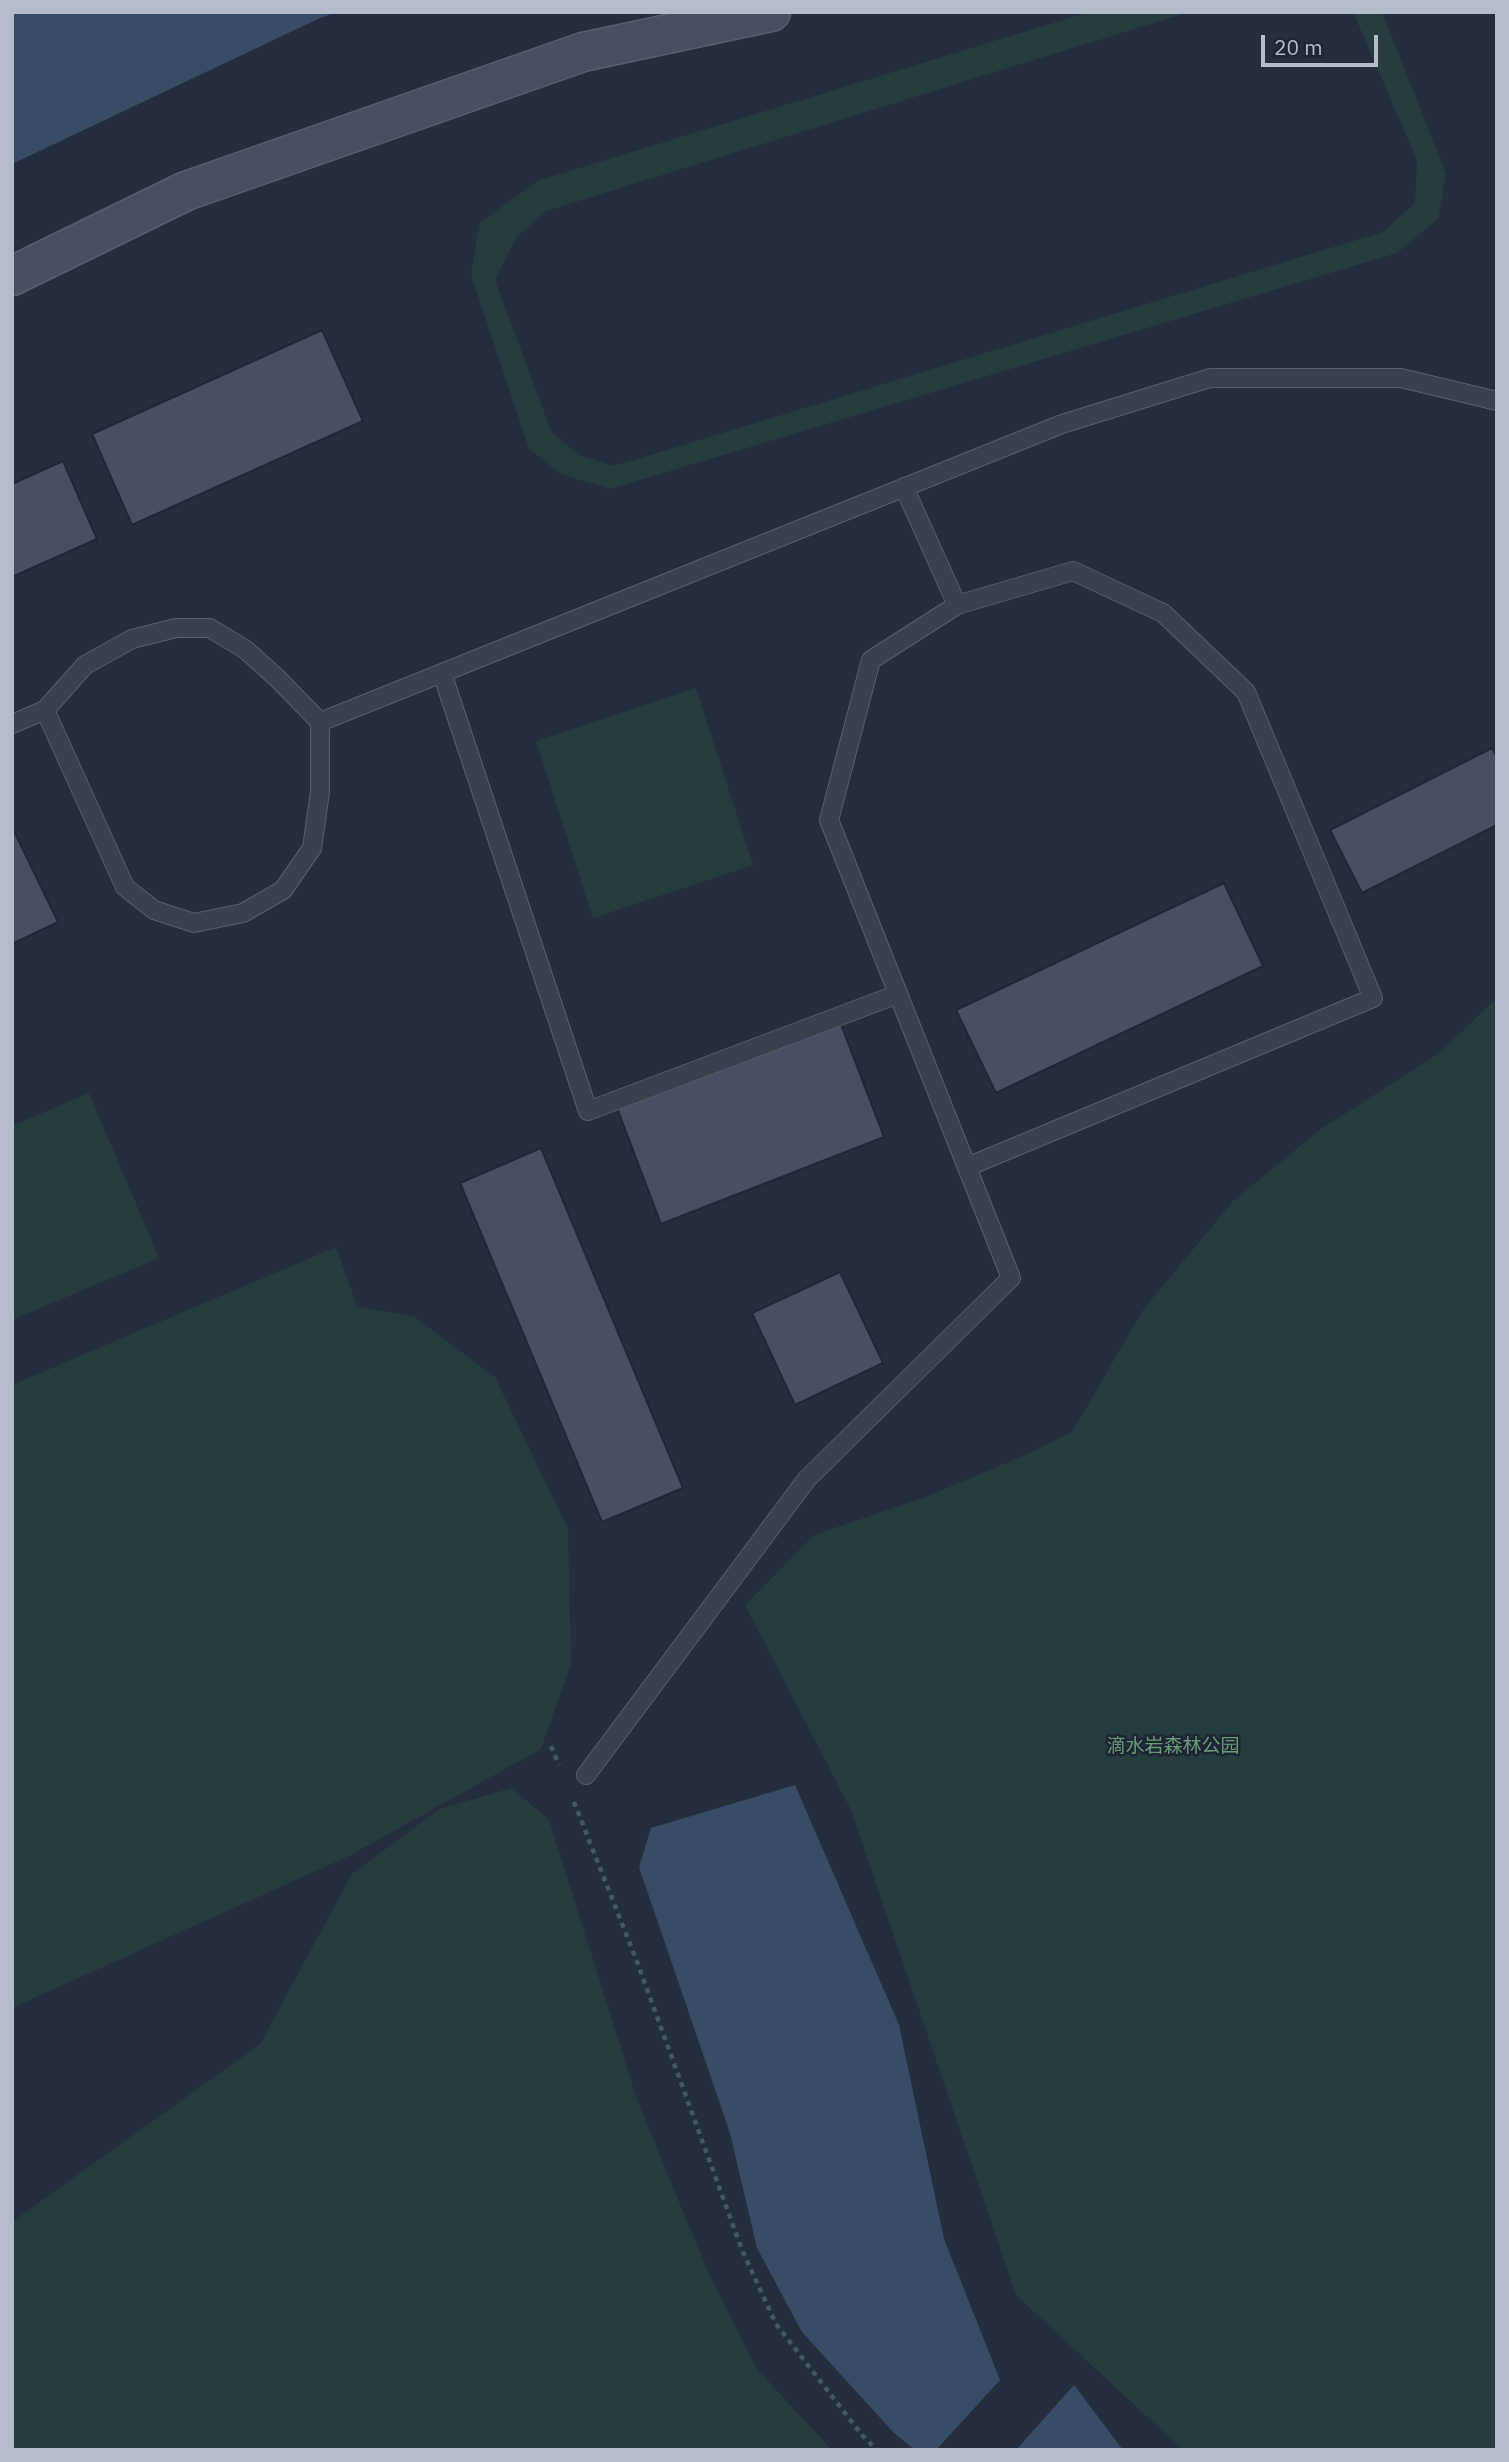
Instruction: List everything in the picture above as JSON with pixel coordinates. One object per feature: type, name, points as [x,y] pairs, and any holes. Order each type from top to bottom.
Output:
[{"type":"street","points":[[12,276],[198,186],[583,52],[771,12]]},
{"type":"lane","points":[[320,723],[1062,424],[1210,378],[1401,378],[1497,401]]},
{"type":"lane","points":[[904,488],[957,605]]},
{"type":"lane","points":[[586,1775],[807,1479],[1011,1278],[829,820],[871,660],[957,605],[1073,571],[1163,613],[1246,692],[1373,998],[967,1167]]},
{"type":"lane","points":[[12,723],[45,710],[85,665],[132,639],[176,628],[210,628],[246,650],[320,723],[320,792],[312,848],[283,890],[243,913],[194,923],[154,910],[125,887],[45,710]]},
{"type":"lane","points":[[442,673],[588,1111],[898,994]]},
{"type":"path","points":[[551,1746],[561,1771]]},
{"type":"path","points":[[571,1796],[636,1959],[742,2250],[776,2325],[862,2435],[877,2450]]},
{"type":"green space","points":[[1089,12],[1189,12],[546,211],[516,238],[495,280],[552,433],[581,456],[614,466],[1383,232],[1415,203],[1417,160],[1353,12],[1382,12],[1446,174],[1438,219],[1397,253],[610,489],[561,474],[529,449],[471,275],[480,223],[537,181]]},
{"type":"green space","points":[[696,688],[753,865],[593,918],[536,741]]},
{"type":"green space","name":"滴水岩森林公园","points":[[1497,998],[1497,2450],[1183,2450],[1016,2295],[851,1810],[745,1605],[814,1535],[923,1498],[1072,1432],[1143,1310],[1233,1201],[1321,1129],[1438,1054]]},
{"type":"green space","points":[[89,1093],[159,1258],[12,1320],[12,1126]]},
{"type":"green space","points":[[336,1247],[357,1306],[415,1317],[495,1377],[568,1529],[571,1664],[541,1749],[349,1856],[12,2008],[12,1385]]},
{"type":"green space","points":[[512,1788],[549,1820],[638,2102],[708,2272],[756,2368],[832,2450],[12,2450],[12,2222],[260,2044],[352,1874],[439,1809]]},
{"type":"water","points":[[12,12],[337,12],[12,164]]},
{"type":"water","points":[[795,1785],[899,2025],[944,2239],[1000,2380],[936,2450],[915,2450],[894,2433],[802,2332],[757,2248],[730,2133],[639,1867],[651,1828]]},
{"type":"water","points":[[1074,2385],[1123,2450],[1016,2450]]},
{"type":"building","points":[[322,330],[363,421],[132,525],[92,434]]},
{"type":"building","points":[[63,461],[97,539],[12,577],[12,484]]},
{"type":"building","points":[[1492,748],[1497,758],[1497,825],[1362,893],[1330,830]]},
{"type":"building","points":[[12,827],[58,922],[12,944]]},
{"type":"building","points":[[1224,883],[1263,966],[996,1093],[956,1010]]},
{"type":"building","points":[[837,1014],[884,1137],[661,1224],[614,1100]]},
{"type":"building","points":[[541,1148],[683,1488],[602,1522],[460,1183]]},
{"type":"building","points":[[840,1272],[883,1363],[795,1405],[752,1313]]}]
